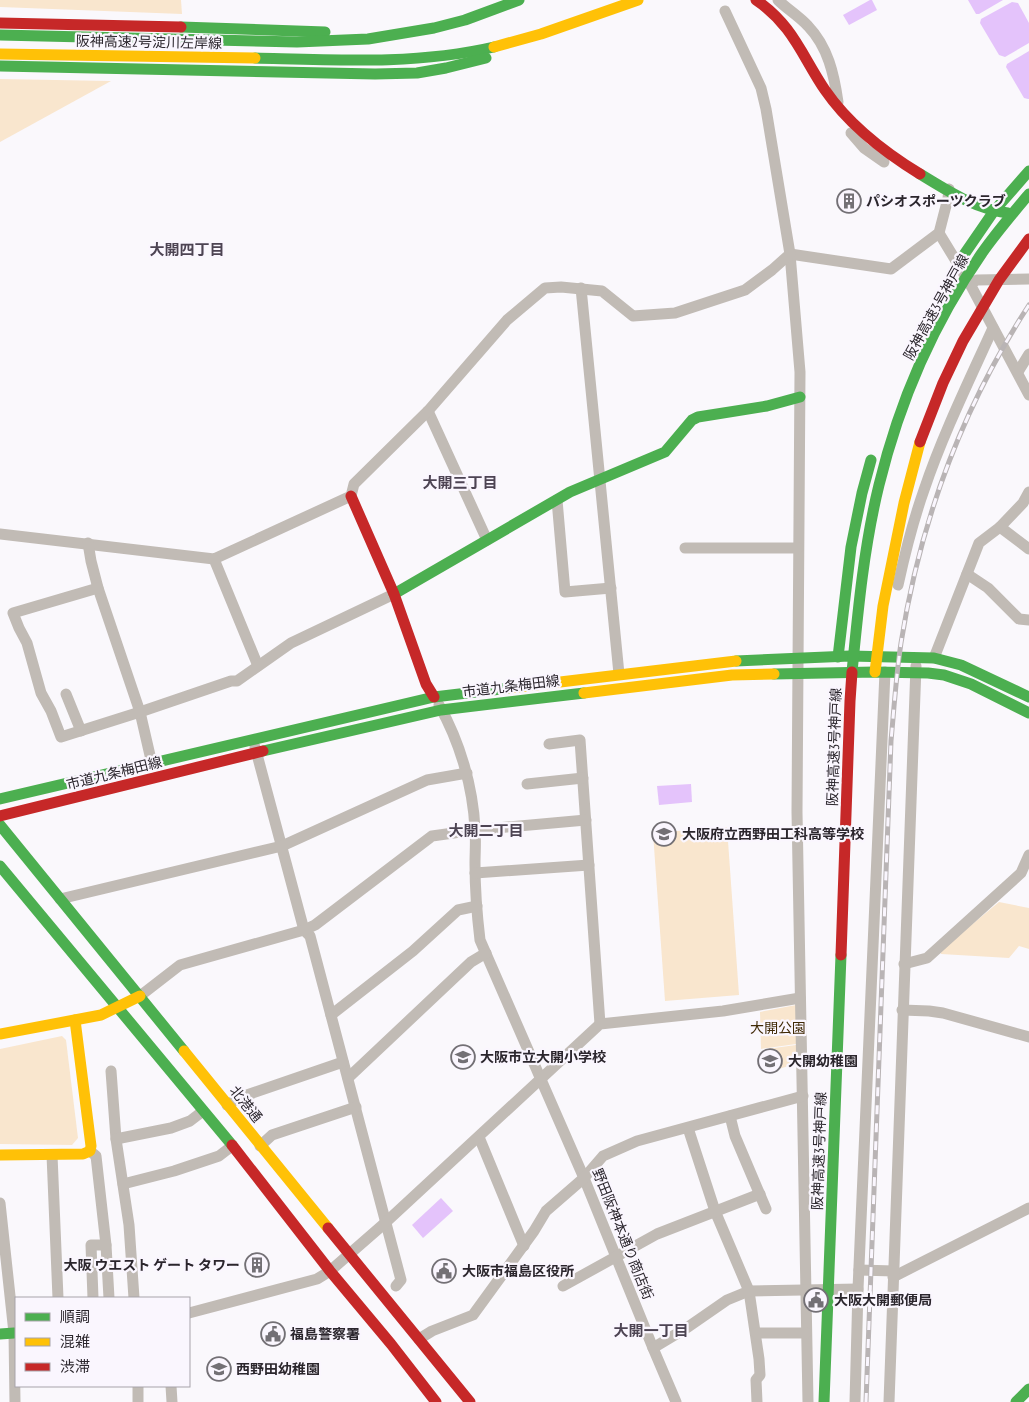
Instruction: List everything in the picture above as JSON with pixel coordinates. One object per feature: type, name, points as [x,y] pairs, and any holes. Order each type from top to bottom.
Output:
[{"type":"main road","name":"阪神高速2号淀川左岸線","points":[[0,35],[297,42],[368,38],[434,28],[465,20],[519,0]]},
{"type":"main road","points":[[0,22],[338,32],[387,31],[436,25],[491,13],[531,0]]},
{"type":"main road","name":"阪神高速2号淀川左岸線","points":[[0,54],[298,60],[438,57],[518,41],[638,0]]},
{"type":"main road","points":[[0,66],[375,74],[417,72],[446,68],[484,59],[643,0]]},
{"type":"main road","points":[[756,0],[774,13],[786,26],[826,90],[843,113],[882,148],[904,165],[972,204],[1004,213],[1029,212]]},
{"type":"main road","points":[[952,272],[994,211],[1029,171]]},
{"type":"main road","name":"阪神高速3号神戸線","points":[[824,1402],[850,701],[858,608],[872,519],[882,470],[896,424],[927,350],[950,304],[981,255],[1029,194]]},
{"type":"main road","points":[[880,672],[883,606],[904,503],[921,437],[963,341],[999,280],[1029,239]]},
{"type":"main road","name":"阪神高速3号神戸線","points":[[966,305],[987,271]]},
{"type":"main road","points":[[394,594],[570,492],[665,452],[692,420],[698,417],[767,406],[800,397]]},
{"type":"main road","points":[[838,656],[852,548],[862,494],[874,450]]},
{"type":"main road","points":[[351,496],[394,594],[426,684],[434,697]]},
{"type":"main road","points":[[866,682],[876,585]]},
{"type":"main road","name":"市道九条梅田線","points":[[0,799],[434,697],[727,661],[838,656],[934,658],[974,670],[1029,698]]},
{"type":"main road","name":"市道九条梅田線","points":[[0,816],[441,710],[732,675],[915,672],[944,675],[984,690],[1029,713]]},
{"type":"main road","name":"北港通","points":[[0,825],[470,1402]]},
{"type":"main road","points":[[0,866],[232,1146],[436,1402]]},
{"type":"main road","points":[[0,1034],[101,1015],[140,996]]},
{"type":"main road","points":[[0,1155],[83,1154],[90,1150],[75,1020]]},
{"type":"main road","points":[[842,1298],[843,1278]]},
{"type":"main road","points":[[0,1334],[15,1333]]},
{"type":"main road","points":[[1016,1402],[1029,1389]]},
{"type":"street","points":[[778,0],[807,25],[821,44],[832,66],[842,119],[848,130],[857,140],[871,153],[893,166],[914,176],[944,182],[949,186],[948,198],[939,233],[891,270],[790,254]]},
{"type":"street","points":[[725,10],[761,88],[766,109],[790,254],[800,372],[797,812],[808,1402]]},
{"type":"street","points":[[939,233],[970,284],[1029,395]]},
{"type":"street","points":[[0,534],[214,559],[351,496],[354,484],[428,411],[508,320],[545,288],[581,288],[602,292],[633,316],[675,313],[745,290],[790,254]]},
{"type":"street","points":[[970,284],[977,280],[1029,279]]},
{"type":"street","points":[[581,288],[619,674]]},
{"type":"street","points":[[881,656],[909,540],[924,489],[942,441],[993,328]]},
{"type":"street","points":[[1018,372],[1029,354]]},
{"type":"street","points":[[428,411],[488,540]]},
{"type":"street","points":[[934,658],[979,543],[1000,527],[1023,503],[1029,492]]},
{"type":"street","points":[[557,500],[564,592],[610,588]]},
{"type":"street","points":[[1000,527],[1029,548]]},
{"type":"street","points":[[88,543],[90,561],[140,712],[152,764]]},
{"type":"street","points":[[684,548],[798,548]]},
{"type":"street","points":[[214,559],[258,666]]},
{"type":"street","points":[[967,574],[988,588],[1019,619],[1029,620]]},
{"type":"street","points":[[98,588],[13,613],[27,643],[41,694],[52,711],[62,737],[237,680],[292,643],[394,594]]},
{"type":"street","points":[[889,1402],[916,657]]},
{"type":"street","points":[[855,1402],[880,672]]},
{"type":"street","points":[[66,694],[81,731]]},
{"type":"street","name":"野田阪神本通り商店街","points":[[434,697],[450,724],[466,773],[473,809],[480,940],[584,1178],[672,1400]]},
{"type":"street","points":[[253,740],[304,930],[310,936],[344,1062],[401,1280],[396,1286]]},
{"type":"street","points":[[549,744],[580,740],[600,1024]]},
{"type":"street","points":[[60,899],[282,846],[427,780],[466,773]]},
{"type":"street","points":[[527,784],[583,778]]},
{"type":"street","points":[[140,996],[180,965],[304,930],[315,925],[432,836],[475,830],[586,820]]},
{"type":"street","points":[[904,964],[926,958],[1021,873],[1029,855]]},
{"type":"street","points":[[475,873],[589,864]]},
{"type":"street","points":[[331,1015],[413,951],[458,910],[477,906]]},
{"type":"street","points":[[348,1078],[471,962],[486,953]]},
{"type":"street","points":[[190,1313],[317,1279],[330,1271],[385,1223],[600,1024],[723,1011],[800,998]]},
{"type":"street","points":[[902,1010],[943,1012],[1029,1037]]},
{"type":"street","points":[[227,1105],[241,1097],[344,1062]]},
{"type":"street","points":[[111,1071],[116,1139],[129,1225],[134,1297]]},
{"type":"street","points":[[419,1339],[432,1331],[473,1315],[524,1246],[546,1211],[584,1178],[603,1156],[637,1141],[803,1096]]},
{"type":"street","points":[[260,1146],[272,1136],[356,1108]]},
{"type":"street","points":[[116,1139],[171,1128],[190,1121],[202,1111]]},
{"type":"street","points":[[730,1116],[736,1136],[766,1209]]},
{"type":"street","points":[[688,1128],[715,1211],[749,1291],[760,1375],[756,1380],[758,1402]]},
{"type":"street","points":[[478,1137],[524,1246]]},
{"type":"street","points":[[123,1184],[174,1172],[219,1156],[232,1146]]},
{"type":"street","points":[[90,1150],[96,1156],[106,1244],[109,1297]]},
{"type":"street","points":[[52,1155],[58,1297]]},
{"type":"street","points":[[563,1286],[654,1236],[760,1194]]},
{"type":"street","points":[[0,1203],[15,1333],[15,1402]]},
{"type":"street","points":[[860,1270],[893,1274],[1029,1208]]},
{"type":"street","points":[[93,1297],[91,1245],[106,1244]]},
{"type":"street","points":[[653,1348],[727,1300],[749,1291],[858,1289]]},
{"type":"street","points":[[756,1333],[806,1333]]},
{"type":"street","points":[[138,1387],[138,1402]]},
{"type":"street","points":[[171,1387],[172,1402]]},
{"type":"green space","points":[[0,0],[181,0],[182,14],[0,7]]},
{"type":"green space","points":[[0,79],[111,81],[0,142]]},
{"type":"green space","points":[[727,827],[739,995],[665,1001],[653,833]]},
{"type":"green space","points":[[999,902],[1029,908],[1029,949],[1019,946],[1009,958],[941,954],[940,951]]},
{"type":"green space","name":"大開公園","points":[[796,1005],[796,1044],[761,1049],[760,1012]]},
{"type":"green space","points":[[62,1036],[66,1040],[78,1138],[72,1145],[0,1144],[0,1049]]},
{"type":"green space","points":[[796,1045],[796,1064],[768,1072],[767,1049]]},
{"type":"shaded area","points":[[872,0],[877,10],[849,25],[843,15]]},
{"type":"shaded area","points":[[968,0],[1003,0],[976,14]]},
{"type":"shaded area","points":[[1012,2],[1018,3],[1029,23],[1029,43],[1005,57],[999,55],[980,23],[981,19]]},
{"type":"shaded area","points":[[1029,51],[1028,99],[1024,98],[1006,67],[1007,64]]},
{"type":"shaded area","points":[[691,784],[692,802],[659,805],[657,786]]},
{"type":"shaded area","points":[[441,1198],[453,1211],[423,1238],[412,1225]]},
{"type":"railway","points":[[866,1402],[891,741],[901,643],[909,598],[920,554],[932,510],[947,467],[983,384],[1029,305]]},
{"type":"traffic: fast","points":[[0,35],[297,42],[368,39],[434,28],[465,20],[519,0]]},
{"type":"traffic: fast","points":[[181,27],[325,32]]},
{"type":"traffic: fast","points":[[255,58],[405,59],[465,53],[494,47]]},
{"type":"traffic: fast","points":[[0,66],[375,74],[417,73],[486,58]]},
{"type":"traffic: fast","points":[[963,256],[994,211],[1029,171]]},
{"type":"traffic: fast","points":[[920,174],[951,193],[984,208],[1008,213]]},
{"type":"traffic: fast","points":[[852,672],[869,531],[887,454],[908,394],[920,364],[948,307],[982,253],[1029,194]]},
{"type":"traffic: fast","points":[[394,594],[570,492],[665,452],[692,420],[698,417],[767,406],[800,397]]},
{"type":"traffic: fast","points":[[838,657],[851,547],[871,460]]},
{"type":"traffic: fast","points":[[736,661],[850,656],[934,658],[961,665],[1029,697]]},
{"type":"traffic: fast","points":[[774,674],[875,672],[944,675],[971,684],[1029,713]]},
{"type":"traffic: fast","points":[[0,799],[434,697],[510,688]]},
{"type":"traffic: fast","points":[[263,751],[441,710],[584,693]]},
{"type":"traffic: fast","points":[[0,825],[184,1051]]},
{"type":"traffic: fast","points":[[0,866],[232,1145]]},
{"type":"traffic: fast","points":[[824,1402],[841,955]]},
{"type":"traffic: fast","points":[[0,1334],[14,1333]]},
{"type":"traffic: fast","points":[[1016,1402],[1029,1389]]},
{"type":"traffic: slow","points":[[494,47],[541,34],[638,0]]},
{"type":"traffic: slow","points":[[0,54],[255,58]]},
{"type":"traffic: slow","points":[[875,672],[883,606],[904,503],[920,442]]},
{"type":"traffic: slow","points":[[510,688],[736,661]]},
{"type":"traffic: slow","points":[[584,693],[732,675],[774,674]]},
{"type":"traffic: slow","points":[[0,1034],[101,1015],[140,996]]},
{"type":"traffic: slow","points":[[0,1155],[83,1154],[90,1151],[91,1146],[75,1020]]},
{"type":"traffic: slow","points":[[184,1051],[328,1228]]},
{"type":"traffic: jam","points":[[756,0],[769,10],[788,30],[825,90],[845,115],[880,147],[920,174]]},
{"type":"traffic: jam","points":[[0,23],[181,27]]},
{"type":"traffic: jam","points":[[920,442],[943,383],[963,341],[999,280],[1029,239]]},
{"type":"traffic: jam","points":[[351,496],[394,594],[426,684],[434,697]]},
{"type":"traffic: jam","points":[[841,955],[852,672]]},
{"type":"traffic: jam","points":[[0,816],[263,751]]},
{"type":"traffic: jam","points":[[232,1145],[330,1271],[391,1344],[436,1402]]},
{"type":"traffic: jam","points":[[328,1228],[470,1402]]},
{"type":"place","name":"パシオスポーツクラブ","points":[[849,201]]},
{"type":"place","name":"大阪府立西野田工科高等学校","points":[[664,834]]},
{"type":"place","name":"大阪市立大開小学校","points":[[463,1057]]},
{"type":"place","name":"大開幼稚園","points":[[770,1061]]},
{"type":"place","name":"大阪 ウエスト ゲート タワー","points":[[257,1265]]},
{"type":"place","name":"大阪市福島区役所","points":[[444,1271]]},
{"type":"place","name":"大阪大開郵便局","points":[[816,1300]]},
{"type":"place","name":"福島警察署","points":[[273,1334]]},
{"type":"place","name":"西野田幼稚園","points":[[219,1369]]},
{"type":"district","name":"大開四丁目","points":[[187,249]]},
{"type":"district","name":"大開三丁目","points":[[460,482]]},
{"type":"district","name":"大開二丁目","points":[[486,830]]},
{"type":"district","name":"大開一丁目","points":[[651,1330]]}]
